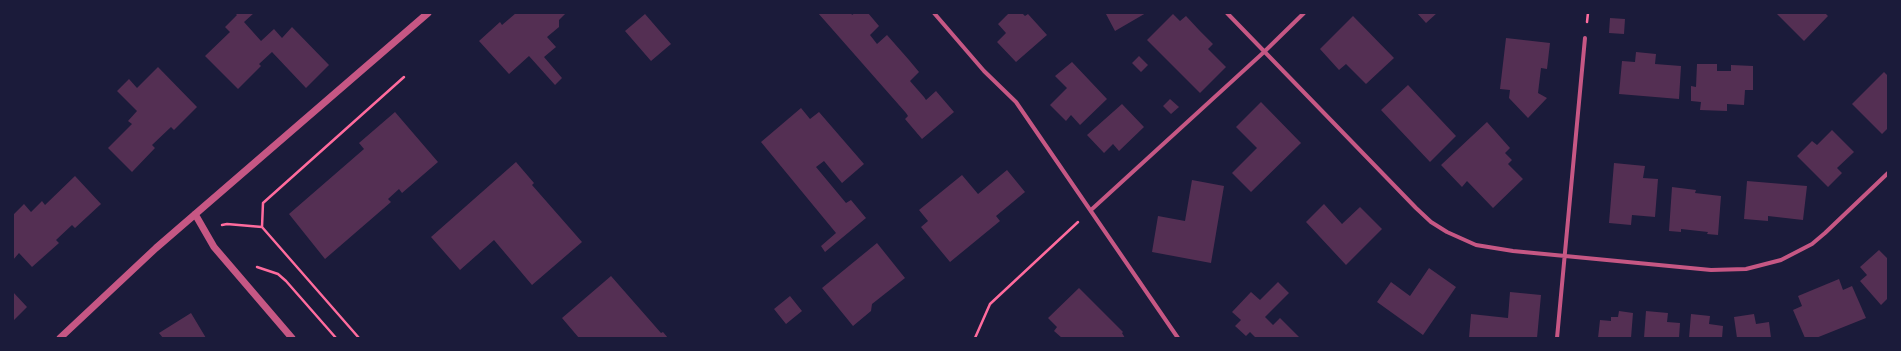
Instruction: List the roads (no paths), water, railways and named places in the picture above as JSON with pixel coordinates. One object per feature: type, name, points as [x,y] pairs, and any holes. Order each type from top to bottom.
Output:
[{"type":"street","points":[[60,338],[156,248],[428,13]]},
{"type":"street","points":[[934,13],[984,72],[1008,93],[1025,115],[1178,338]]},
{"type":"street","points":[[1228,13],[1264,52],[1431,222],[1447,232],[1476,245],[1513,251],[1712,270],[1746,269],[1781,260],[1812,244],[1888,173]]},
{"type":"street","points":[[1091,210],[1264,52],[1304,13]]},
{"type":"street","points":[[1558,338],[1585,38]]},
{"type":"street","points":[[195,214],[204,233],[223,259],[292,338]]}]
